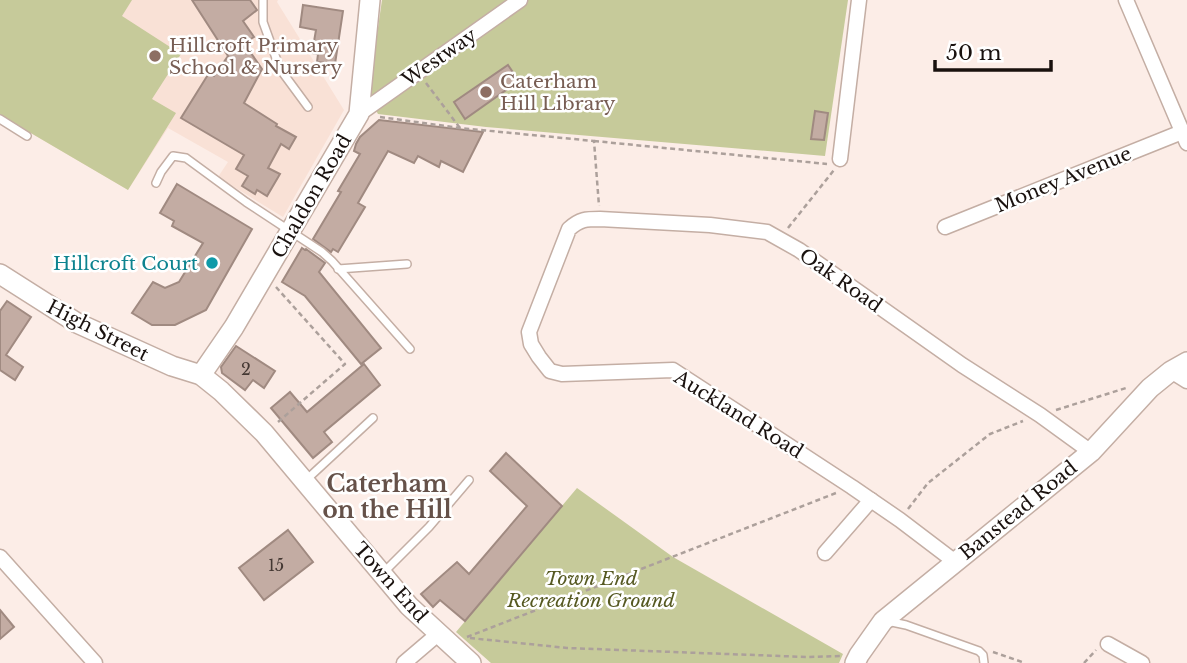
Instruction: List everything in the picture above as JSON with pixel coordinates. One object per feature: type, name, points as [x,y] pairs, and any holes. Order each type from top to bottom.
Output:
[{"type":"main road","name":"Chaldon Road","points":[[201,375],[350,141],[359,114],[369,0]]},
{"type":"main road","name":"High Street","points":[[0,275],[77,323],[160,361],[201,375]]},
{"type":"main road","name":"Banstead Road","points":[[857,659],[883,621],[1091,452],[1150,388],[1182,371]]},
{"type":"main road","name":"Town End","points":[[201,375],[264,433],[409,606],[438,634],[460,643],[471,663]]},
{"type":"street","name":"Westway","points":[[359,114],[520,0]]},
{"type":"street","points":[[839,162],[859,0]]},
{"type":"street","points":[[1126,0],[1184,138]]},
{"type":"street","name":"Money Avenue","points":[[945,227],[1184,138]]},
{"type":"street","name":"Oak Road","points":[[564,241],[569,229],[576,222],[586,219],[710,225],[767,232],[799,250],[1091,452]]},
{"type":"street","name":"Auckland Road","points":[[564,241],[529,332],[531,344],[551,371],[579,374],[673,370],[852,487],[954,561]]},
{"type":"street","points":[[825,553],[871,500]]},
{"type":"street","points":[[0,557],[95,663]]},
{"type":"street","points":[[404,663],[438,634]]},
{"type":"street","points":[[1108,644],[1142,663]]},
{"type":"lane","points":[[263,0],[263,22],[280,69],[308,107]]},
{"type":"lane","points":[[0,119],[27,136]]},
{"type":"lane","points":[[156,183],[173,156],[186,158],[322,253],[410,349]]},
{"type":"lane","points":[[338,269],[407,264]]},
{"type":"lane","points":[[304,481],[373,418]]},
{"type":"lane","points":[[382,574],[429,527],[469,480]]},
{"type":"lane","points":[[883,621],[906,625],[979,651],[983,655],[984,663]]},
{"type":"path","points":[[418,72],[460,128]]},
{"type":"path","points":[[359,114],[460,128],[839,162]]},
{"type":"path","points":[[594,141],[600,219]]},
{"type":"path","points":[[779,239],[839,162]]},
{"type":"path","points":[[264,433],[345,364],[265,274]]},
{"type":"path","points":[[900,520],[928,483],[990,434],[1040,415],[1128,388]]},
{"type":"path","points":[[460,643],[852,487]]},
{"type":"path","points":[[460,643],[857,659]]},
{"type":"shaded area","name":"Hillcroft Primary School & Nursery","points":[[0,0],[278,0],[344,110],[283,217],[218,177],[228,162],[168,128],[128,190],[0,115]]},
{"type":"green space","points":[[0,0],[132,0],[122,16],[181,54],[152,99],[176,113],[128,190],[0,115]]},
{"type":"green space","points":[[382,0],[848,0],[825,156],[486,127],[378,114],[368,97]]},
{"type":"green space","name":"Town End Recreation Ground","points":[[577,488],[673,557],[843,654],[839,663],[491,663],[456,632]]},
{"type":"building","points":[[192,0],[250,0],[257,10],[243,21],[254,37],[244,43],[262,69],[244,103],[296,137],[289,149],[281,144],[268,168],[280,174],[267,196],[257,190],[255,194],[242,186],[248,176],[236,169],[244,155],[181,118],[209,73],[214,76],[228,56]]},
{"type":"building","points":[[303,5],[343,11],[335,64],[317,62],[318,54],[312,53],[316,30],[300,27]]},
{"type":"building","name":"Caterham Hill Library","points":[[508,65],[519,81],[465,119],[454,102]]},
{"type":"building","points":[[815,111],[828,113],[824,140],[811,139]]},
{"type":"building","points":[[379,120],[483,132],[463,172],[441,161],[439,167],[418,156],[414,163],[388,151],[358,203],[365,207],[338,252],[333,249],[331,252],[313,239],[360,154],[354,151],[356,144]]},
{"type":"building","name":"Hillcroft Court","points":[[177,184],[252,229],[206,310],[175,325],[152,325],[132,313],[153,282],[165,288],[179,282],[203,243],[172,226],[174,221],[160,213]]},
{"type":"building","points":[[302,248],[325,263],[319,272],[381,348],[361,364],[305,296],[282,282]]},
{"type":"building","points":[[7,301],[31,317],[6,355],[23,367],[15,380],[0,370],[0,311]]},
{"type":"building","points":[[236,346],[275,371],[264,388],[253,380],[245,390],[222,373],[221,367]]},
{"type":"building","points":[[364,364],[380,385],[324,432],[332,442],[313,458],[271,408],[290,392],[307,412]]},
{"type":"building","points":[[506,453],[562,506],[465,621],[440,600],[433,607],[421,594],[457,562],[469,574],[527,506],[490,471]]},
{"type":"building","points":[[288,530],[313,562],[264,600],[239,568]]},
{"type":"building","points":[[0,610],[14,627],[0,639]]},
{"type":"place","name":"Hillcroft Primary School & Nursery","points":[[155,56]]},
{"type":"place","name":"Caterham Hill Library","points":[[486,92]]},
{"type":"place","name":"Hillcroft Court","points":[[212,263]]},
{"type":"district","name":"Caterham on the Hill","points":[[387,497]]}]
